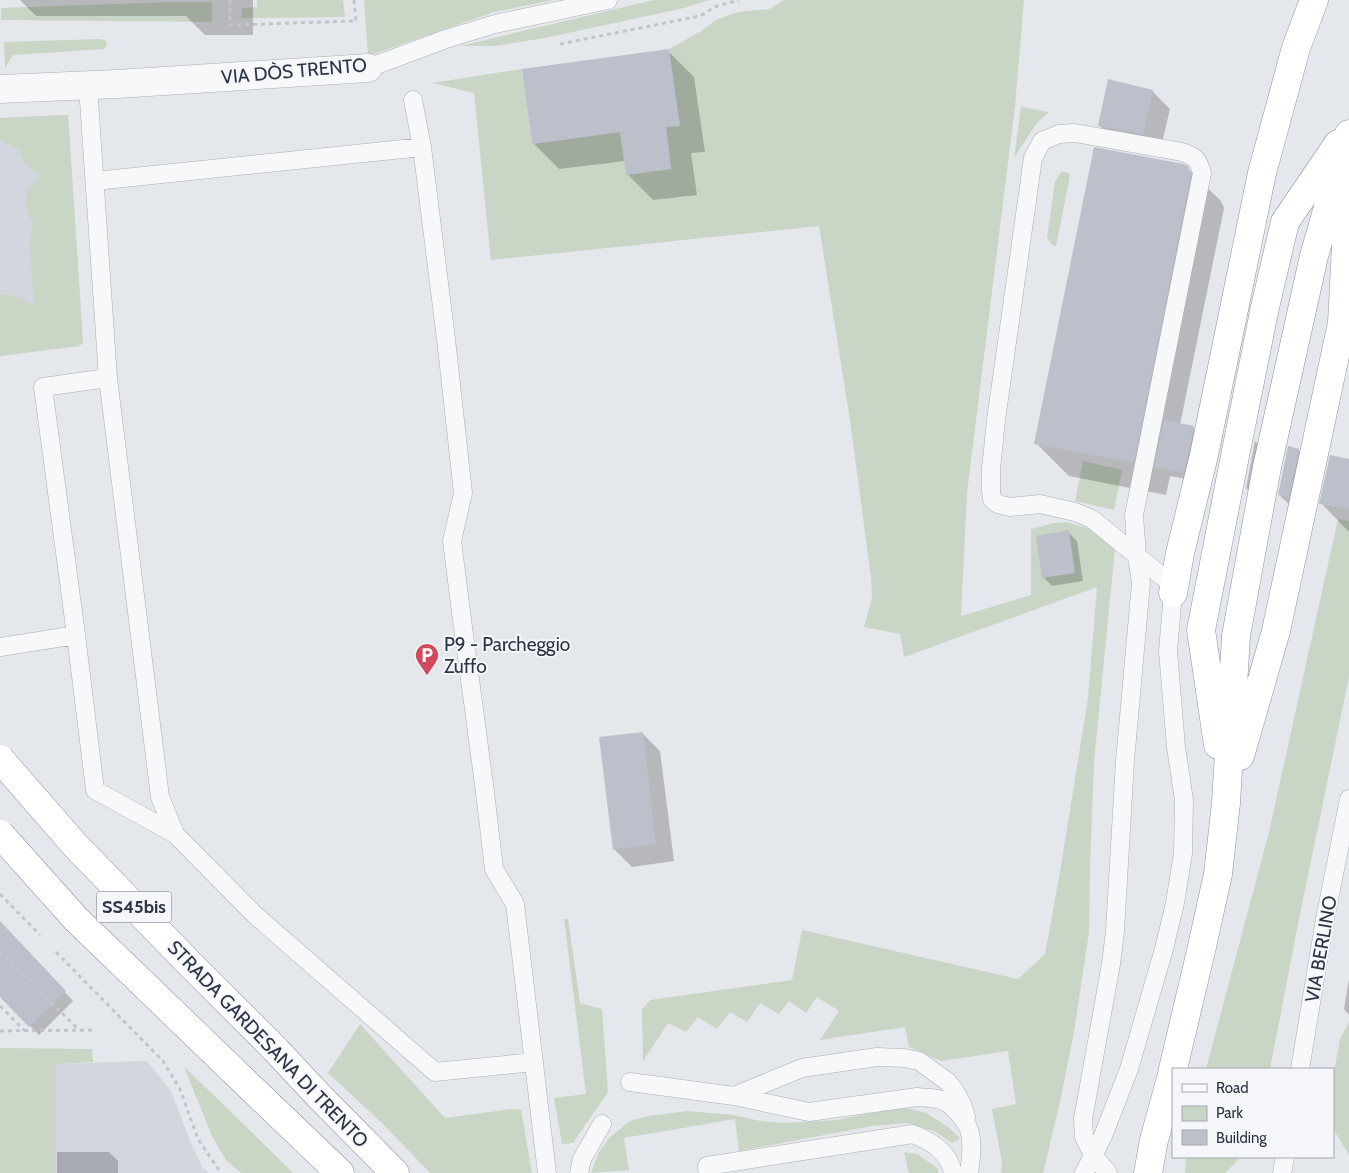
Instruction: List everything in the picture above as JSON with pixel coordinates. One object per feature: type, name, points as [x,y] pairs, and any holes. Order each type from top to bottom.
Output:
[{"type":"highway","points":[[1294,0],[1296,48]]},
{"type":"highway","points":[[1173,593],[1180,553],[1206,446],[1262,173],[1296,48],[1314,0]]},
{"type":"highway","points":[[1226,803],[1201,630],[1261,326],[1285,222],[1349,127]]},
{"type":"highway","points":[[1173,1068],[1202,951],[1218,874],[1226,803],[1236,636],[1267,467],[1314,256],[1349,134]]},
{"type":"highway","points":[[1226,803],[1276,631],[1342,323],[1349,187]]},
{"type":"highway","name":"STRADA GARDESANA DI TRENTO","points":[[0,759],[75,845],[394,1173]]},
{"type":"highway","name":"STRADA GARDESANA DI TRENTO","points":[[0,834],[76,919],[340,1173]]},
{"type":"highway","points":[[1148,1173],[1154,1140],[1172,1074]]},
{"type":"street","name":"VIA DÒS TRENTO","points":[[0,89],[88,86],[368,68]]},
{"type":"lane","name":"VIA DÒS TRENTO","points":[[368,68],[446,39],[495,24],[608,0]]},
{"type":"lane","points":[[88,86],[108,378],[160,797],[175,834]]},
{"type":"lane","points":[[414,100],[422,147],[463,493],[452,541],[455,568],[494,869],[515,904],[547,1173]]},
{"type":"lane","points":[[1084,1173],[1093,1155],[1103,1136],[1129,1069],[1164,949],[1184,853],[1184,800],[1177,754],[1168,651],[1173,593],[1169,582],[1137,557],[1092,520],[1075,512],[1040,504],[1010,507],[998,504],[992,499],[991,468],[996,420],[1033,158],[1042,141],[1059,134],[1076,133],[1192,155],[1199,161],[1202,173],[1134,515],[1137,557],[1141,583],[1125,761],[1115,931],[1111,964],[1083,1119],[1084,1137],[1093,1155],[1108,1173]]},
{"type":"lane","points":[[95,181],[422,147]]},
{"type":"lane","points":[[108,378],[43,387],[95,790],[175,834],[254,914],[436,1072],[534,1062]]},
{"type":"lane","points":[[0,647],[76,635]]},
{"type":"lane","name":"VIA BERLINO","points":[[1300,1068],[1349,799]]},
{"type":"lane","points":[[734,1096],[802,1068],[877,1057],[904,1058],[919,1062],[948,1082],[955,1090],[962,1104],[969,1130],[972,1156],[969,1173]]},
{"type":"lane","points":[[630,1082],[734,1096],[809,1112],[917,1097],[934,1098],[947,1102],[958,1112],[969,1130]]},
{"type":"lane","points":[[579,1173],[582,1159],[602,1124]]},
{"type":"lane","points":[[707,1170],[913,1134],[936,1145],[952,1165],[953,1173]]},
{"type":"lane","points":[[1282,1173],[1285,1158]]},
{"type":"path","points":[[230,0],[230,25],[356,22],[354,0]]},
{"type":"path","points":[[559,44],[700,16],[717,6],[739,0]]},
{"type":"path","points":[[0,894],[46,941]]},
{"type":"path","points":[[53,948],[163,1061],[180,1089],[198,1139],[221,1173]]},
{"type":"path","points":[[0,951],[79,1030]]},
{"type":"path","points":[[0,1006],[24,1030]]},
{"type":"path","points":[[0,1031],[93,1030]]},
{"type":"shaded area","points":[[68,115],[83,343],[79,346],[0,356],[0,118]]},
{"type":"shaded area","points":[[147,1061],[171,1091],[202,1167],[209,1173],[56,1173],[56,1064]]},
{"type":"green space","points":[[257,0],[343,0],[345,17],[241,18],[242,8],[257,7]]},
{"type":"green space","points":[[364,0],[553,0],[494,12],[368,56]]},
{"type":"green space","points":[[654,0],[710,0],[684,8],[545,38],[493,46],[460,46]]},
{"type":"green space","points":[[784,0],[1024,0],[1015,106],[967,493],[961,616],[1031,595],[1031,529],[1065,522],[1088,528],[1115,549],[1094,762],[1089,932],[1074,1032],[1043,1173],[1001,1173],[1002,1162],[992,1109],[1016,1104],[1008,1051],[941,1061],[909,1047],[905,1027],[820,1040],[839,1011],[817,997],[806,1013],[789,1001],[779,1014],[760,1003],[747,1022],[730,1012],[717,1029],[698,1017],[686,1032],[668,1023],[643,1061],[642,1010],[650,1000],[792,980],[802,930],[1018,979],[1045,954],[1088,698],[1097,587],[904,657],[900,634],[864,627],[872,598],[871,578],[850,420],[819,226],[491,260],[474,93],[432,83],[522,69],[532,144],[620,132],[626,175],[671,169],[666,127],[679,126],[669,49],[700,32],[716,20],[738,12],[770,9]]},
{"type":"green space","points":[[212,2],[212,22],[1,20],[1,8]]},
{"type":"green space","points":[[105,40],[107,44],[104,49],[13,55],[5,68],[4,42]]},
{"type":"green space","points":[[1021,107],[1049,112],[1036,124],[1014,158]]},
{"type":"green space","points":[[68,115],[83,343],[79,346],[0,356],[0,294],[9,295],[34,305],[29,238],[33,222],[26,211],[27,190],[39,174],[26,165],[18,149],[0,140],[0,118]]},
{"type":"green space","points":[[1061,172],[1067,172],[1070,175],[1056,246],[1052,245],[1047,238],[1055,182]]},
{"type":"green space","points":[[1083,461],[1122,470],[1114,510],[1075,501]]},
{"type":"green space","points":[[1338,519],[1349,521],[1349,677],[1270,1068],[1206,1068],[1269,832]]},
{"type":"green space","points":[[564,919],[568,919],[580,1003],[602,1009],[608,1092],[573,1143],[562,1144],[554,1098],[586,1094]]},
{"type":"green space","points":[[1349,1022],[1349,1155],[1334,1127],[1334,1072],[1340,1039]]},
{"type":"green space","points":[[360,1024],[445,1118],[512,1109],[521,1110],[532,1173],[430,1173],[383,1124],[328,1073]]},
{"type":"green space","points":[[0,1048],[92,1049],[93,1062],[56,1064],[56,1173],[0,1173]]},
{"type":"green space","points":[[184,1067],[293,1173],[241,1173],[226,1160],[212,1136]]},
{"type":"green space","points":[[906,1108],[926,1113],[947,1126],[960,1138],[952,1143],[934,1131],[906,1123],[872,1126],[739,1151],[735,1119],[624,1138],[629,1170],[591,1173],[599,1152],[610,1137],[630,1121],[648,1116],[687,1111],[733,1115],[760,1121],[784,1123],[837,1120]]},
{"type":"green space","points":[[904,1152],[917,1154],[937,1168],[939,1173],[909,1173]]},
{"type":"green space","points":[[1186,1158],[1240,1158],[1225,1173],[1185,1173]]},
{"type":"building","points":[[669,49],[680,126],[666,127],[671,169],[626,175],[620,132],[532,144],[522,69]]},
{"type":"building","points":[[1108,79],[1153,90],[1143,134],[1098,126]]},
{"type":"building","points":[[1094,147],[1183,164],[1188,166],[1191,174],[1134,463],[1034,444]]},
{"type":"building","points":[[1164,420],[1194,426],[1184,472],[1154,467]]},
{"type":"building","points":[[1288,446],[1299,449],[1289,497],[1278,495]]},
{"type":"building","points":[[1330,455],[1349,459],[1349,509],[1319,504]]},
{"type":"building","points":[[1069,530],[1075,573],[1042,578],[1036,536]]},
{"type":"building","points":[[643,732],[656,844],[613,850],[599,737]]},
{"type":"building","points":[[0,921],[66,991],[29,1027],[0,997]]},
{"type":"place","name":"P9 - Parcheggio Zuffo","points":[[427,676]]}]
